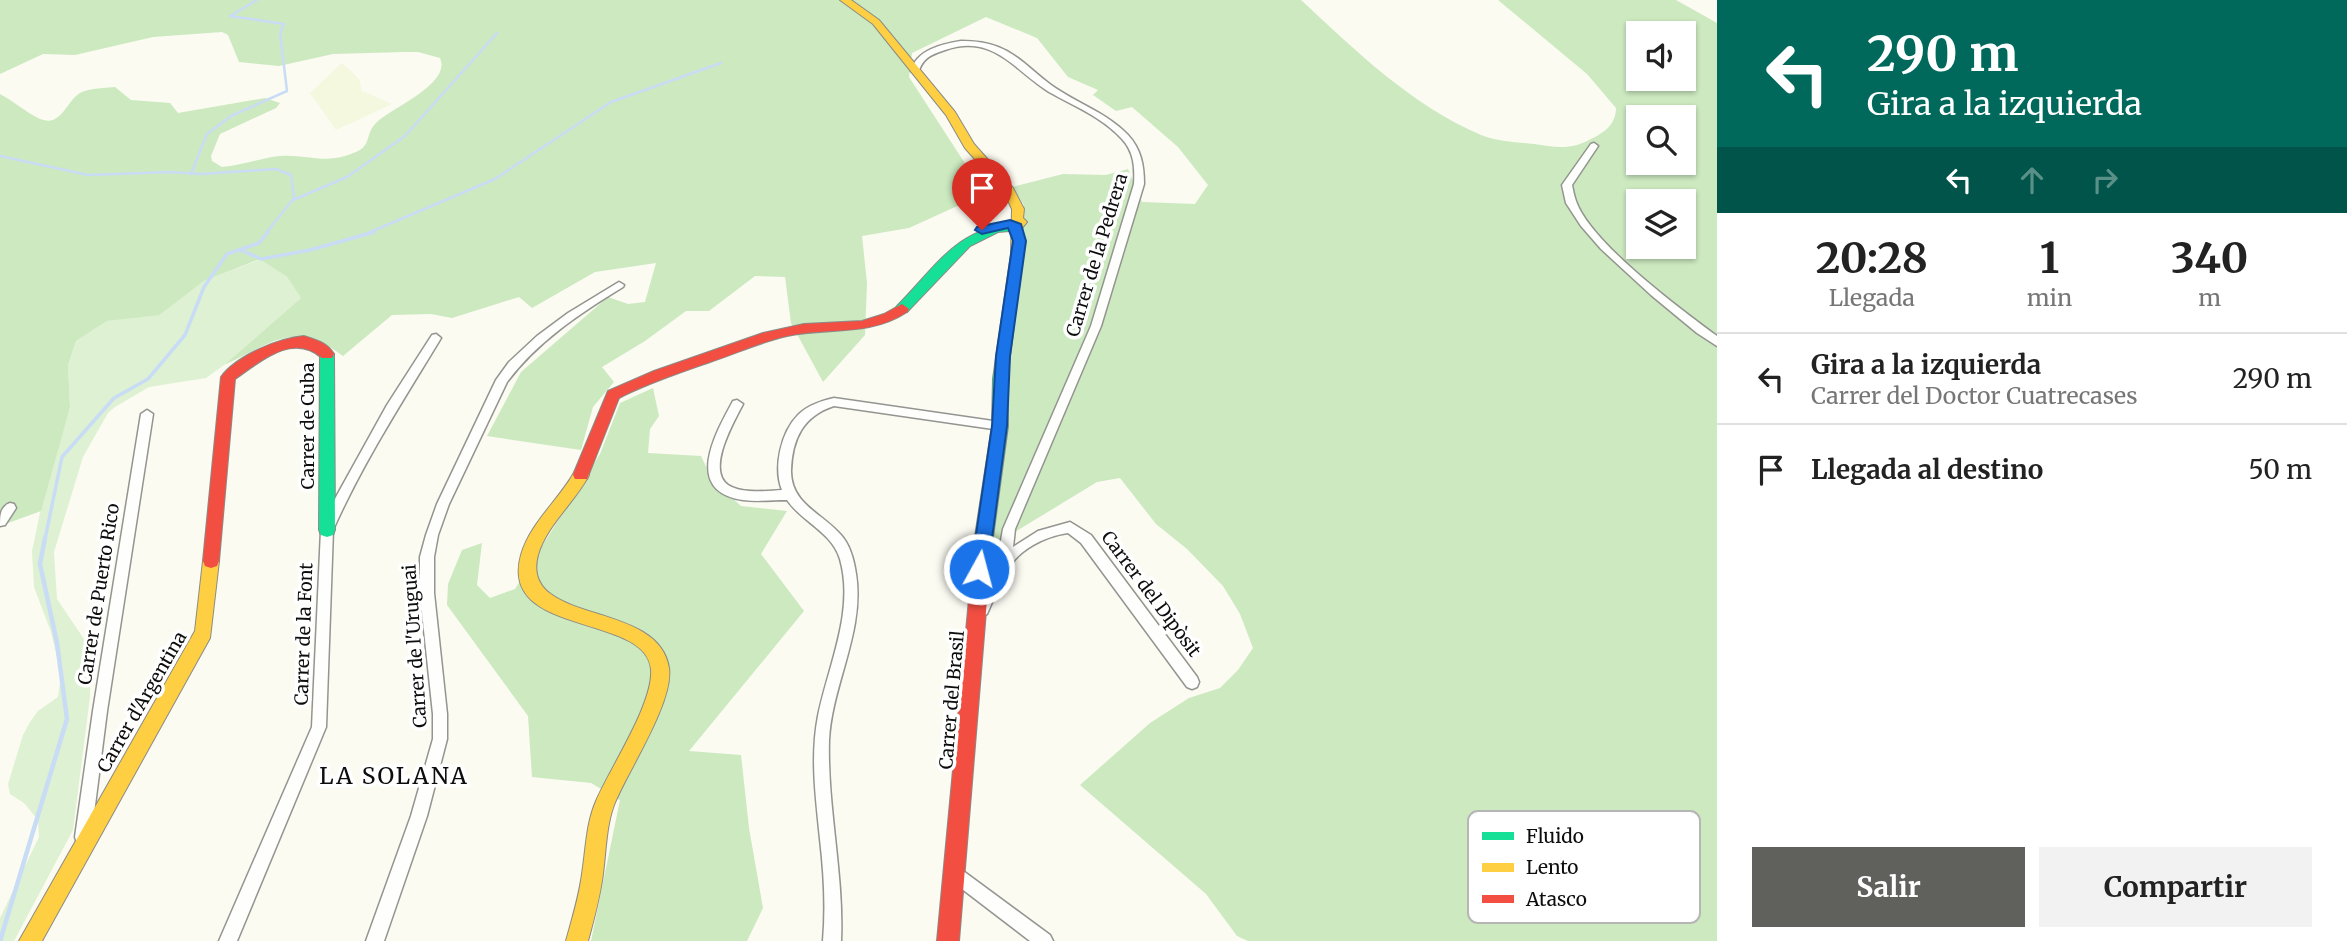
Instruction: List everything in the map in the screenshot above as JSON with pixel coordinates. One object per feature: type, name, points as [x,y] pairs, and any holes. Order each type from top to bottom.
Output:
[{"type":"street","name":"Carrer del Brasil","points":[[845,0],[876,22],[951,114],[970,146],[1009,191],[1018,209],[1014,224],[1019,241],[1005,338],[1000,426],[979,569],[978,618],[948,941]]},
{"type":"street","name":"Carrer de la Pedrera","points":[[915,71],[917,62],[944,45],[976,44],[996,49],[1016,60],[1043,84],[1118,130],[1136,149],[1142,164],[1139,184],[1096,326],[1009,529],[1004,563],[978,618]]},
{"type":"street","points":[[1594,146],[1567,185],[1570,202],[1626,269],[1666,305],[1717,342]]},
{"type":"street","points":[[577,941],[591,886],[603,807],[654,695],[660,680],[660,667],[655,650],[648,642],[628,631],[548,603],[537,595],[527,573],[534,538],[579,478],[613,395],[642,381],[789,331],[880,323],[900,310],[975,235],[987,228],[1014,224]]},
{"type":"street","name":"Carrer de l'Uruguai","points":[[375,941],[419,816],[440,739],[440,714],[427,593],[427,557],[443,504],[502,380],[511,367],[581,308],[619,285]]},
{"type":"street","name":"Carrer de la Font","points":[[228,941],[319,727],[327,530],[391,408],[436,338]]},
{"type":"street","name":"Carrer de Cuba","points":[[228,377],[288,342],[311,343],[326,351],[327,530]]},
{"type":"street","name":"Carrer d'Argentina","points":[[30,941],[204,632],[228,377]]},
{"type":"street","points":[[832,941],[833,885],[822,738],[849,608],[850,580],[847,562],[838,541],[789,495],[784,474],[794,426],[812,408],[822,404],[846,402],[1000,426]]},
{"type":"street","points":[[737,404],[716,448],[712,461],[713,475],[727,490],[739,494],[789,495]]},
{"type":"street","name":"Carrer de Puerto Rico","points":[[82,845],[100,711],[147,414]]},
{"type":"street","points":[[0,521],[10,508]]},
{"type":"street","name":"Carrer del Dipòsit","points":[[1004,563],[1021,547],[1050,530],[1070,527],[1086,539],[1192,682]]},
{"type":"street","points":[[92,781],[113,791]]},
{"type":"street","points":[[955,873],[1044,941]]},
{"type":"green space","points":[[0,0],[1301,0],[1385,75],[1455,123],[1494,139],[1561,147],[1580,144],[1603,132],[1614,120],[1616,108],[1587,74],[1498,0],[1676,0],[1717,23],[1717,941],[1248,941],[1237,936],[1206,894],[1080,785],[1150,723],[1189,698],[1220,688],[1238,670],[1253,648],[1240,614],[1223,586],[1187,549],[1156,524],[1120,478],[1097,482],[992,546],[1024,205],[1012,187],[1063,174],[1106,175],[1128,169],[1142,202],[1195,204],[1208,185],[1178,147],[1132,107],[1116,111],[1093,95],[1098,90],[1068,77],[1037,38],[986,17],[912,53],[909,77],[966,165],[990,191],[909,228],[862,236],[867,283],[865,335],[823,382],[791,323],[785,277],[755,276],[709,311],[686,311],[645,341],[602,367],[614,382],[593,407],[581,450],[487,436],[521,372],[608,297],[628,304],[645,302],[656,263],[595,272],[532,308],[519,297],[452,318],[431,314],[392,315],[343,356],[326,345],[297,337],[270,343],[224,365],[301,298],[287,277],[260,259],[204,281],[159,315],[107,321],[76,341],[68,365],[70,407],[41,511],[0,526],[0,94],[33,116],[46,121],[58,117],[82,92],[115,87],[131,100],[170,103],[178,113],[265,98],[280,103],[276,108],[220,134],[211,156],[212,161],[222,167],[280,156],[328,159],[355,153],[365,146],[376,123],[429,86],[441,68],[440,58],[418,52],[333,54],[279,66],[239,62],[228,35],[222,32],[153,37],[75,55],[43,54],[0,74]]},
{"type":"green space","points":[[342,63],[359,79],[362,91],[392,104],[336,130],[310,93]]},
{"type":"green space","points":[[261,259],[287,277],[301,298],[206,378],[149,387],[115,407],[108,413],[83,457],[54,552],[57,599],[90,648],[90,697],[73,830],[14,941],[0,941],[0,918],[39,837],[38,820],[24,803],[10,794],[8,784],[23,735],[38,711],[58,697],[61,675],[51,632],[34,587],[32,551],[44,494],[70,407],[68,365],[76,341],[107,321],[159,314],[204,281]]},
{"type":"green space","points":[[653,388],[659,416],[650,429],[648,453],[701,456],[713,481],[741,506],[787,511],[761,554],[804,611],[689,751],[741,755],[749,828],[763,908],[747,941],[591,941],[620,800],[591,783],[532,777],[528,716],[447,605],[448,584],[462,550],[482,543],[477,585],[490,598],[515,589],[600,454],[620,403]]},
{"type":"waterway","points":[[191,173],[207,134],[231,116],[287,91],[280,33],[284,24],[230,16],[257,0]]},
{"type":"waterway","points":[[293,200],[347,177],[405,136],[497,33]]},
{"type":"waterway","points":[[368,233],[495,179],[611,102],[721,63]]},
{"type":"waterway","points":[[0,156],[88,175],[191,173]]},
{"type":"waterway","points":[[191,173],[276,169],[291,175],[294,198],[266,233]]},
{"type":"waterway","points":[[45,539],[62,457],[114,398],[148,379],[185,335],[204,287],[227,254],[259,243],[268,232]]},
{"type":"waterway","points":[[241,250],[261,259],[310,250],[374,232]]},
{"type":"waterway","points":[[0,941],[67,719],[57,643],[40,564],[45,538]]},
{"type":"traffic: fast","points":[[902,309],[965,243],[980,234],[1016,227]]},
{"type":"traffic: fast","points":[[978,599],[979,569],[1000,426],[1000,379],[1017,254]]},
{"type":"traffic: fast","points":[[327,354],[327,530]]},
{"type":"traffic: slow","points":[[845,0],[876,22],[951,114],[969,146],[1009,191],[1018,209],[1017,220],[1021,222],[1016,227],[1019,241],[1017,254]]},
{"type":"traffic: slow","points":[[577,941],[590,891],[601,814],[655,696],[660,667],[652,649],[635,636],[546,602],[532,589],[527,571],[534,543],[581,475]]},
{"type":"traffic: slow","points":[[30,941],[204,632],[211,561]]},
{"type":"traffic: jam","points":[[581,475],[613,395],[624,389],[768,336],[804,329],[875,323],[902,309]]},
{"type":"traffic: jam","points":[[211,561],[228,377],[263,354],[291,342],[304,341],[316,345],[327,354]]},
{"type":"traffic: jam","points":[[948,941],[978,599]]},
{"type":"district","name":"LA SOLANA","points":[[394,776]]},
{"type":"route","points":[[979,569],[1000,426],[1003,356],[1019,241],[1016,227],[1010,224],[982,230]]}]
